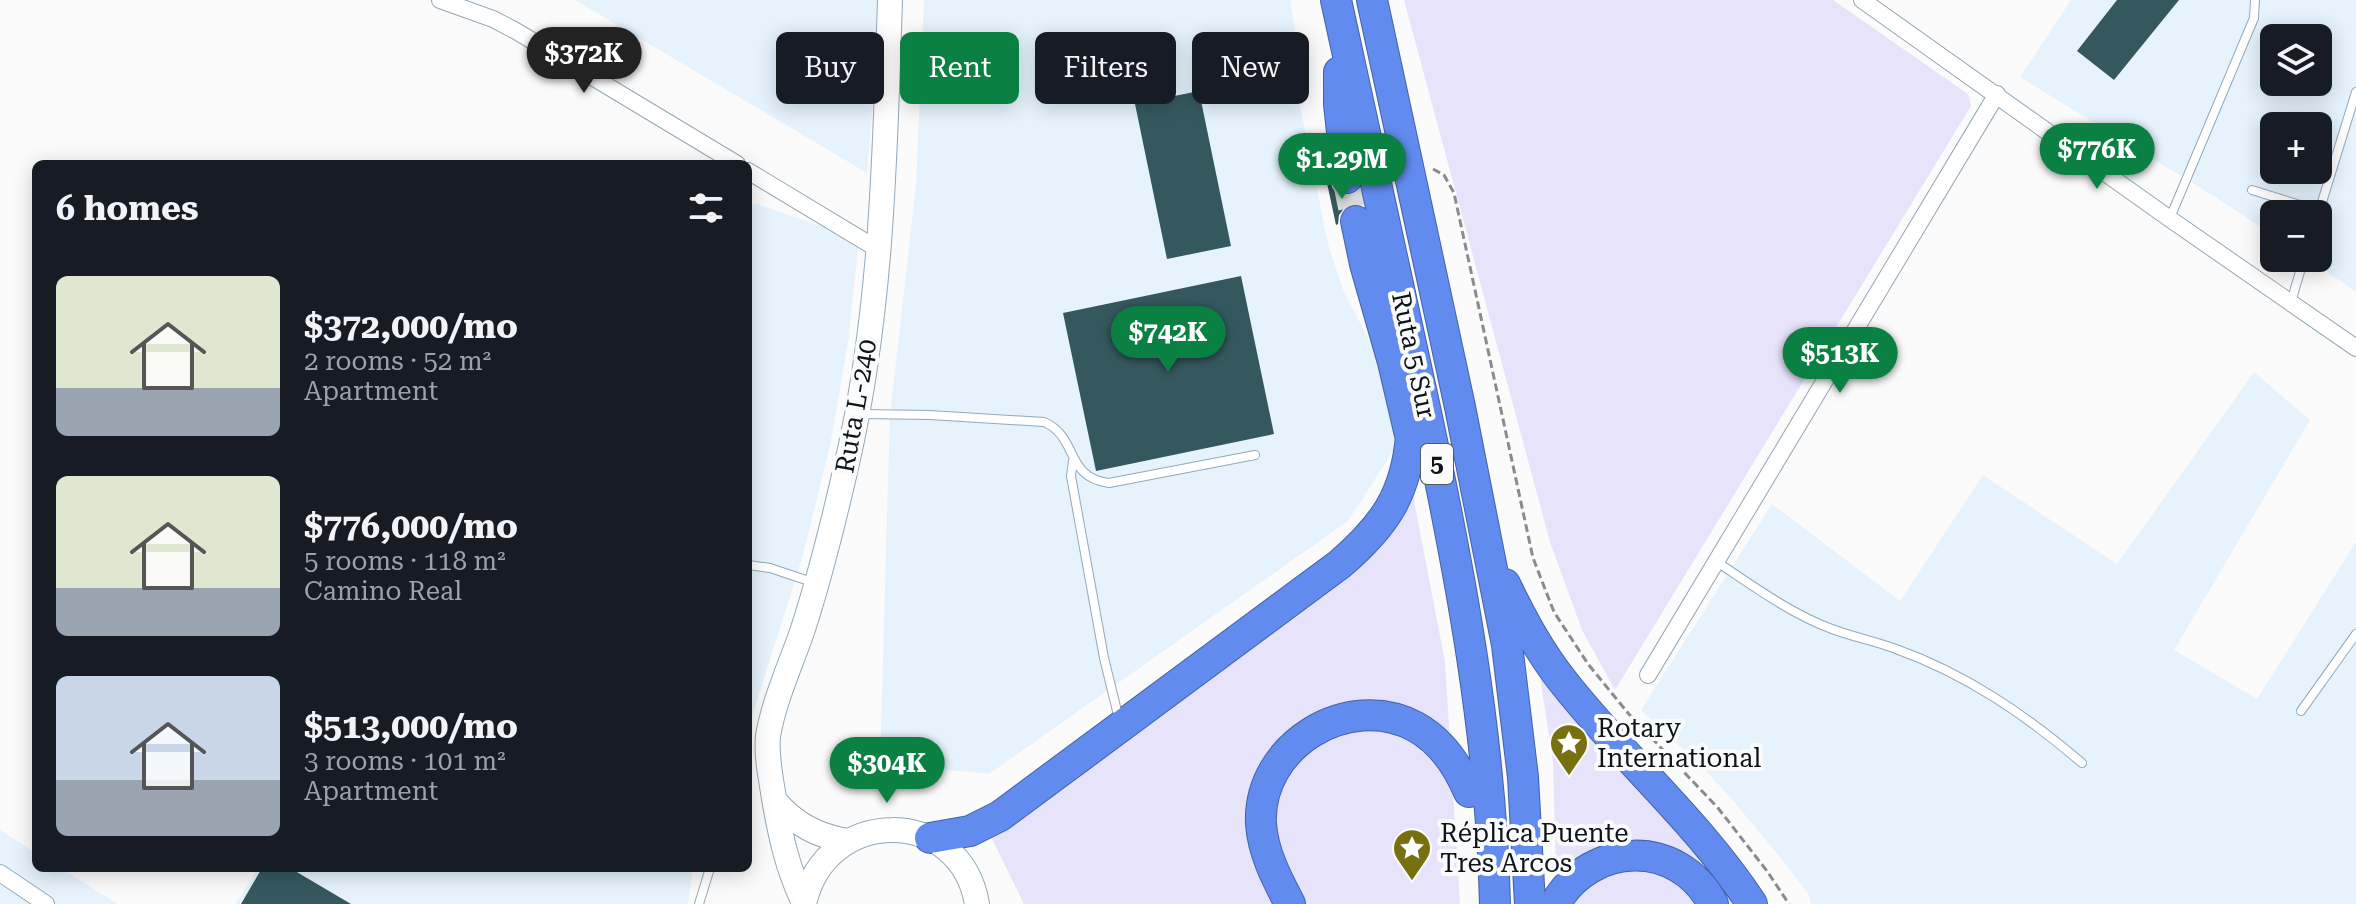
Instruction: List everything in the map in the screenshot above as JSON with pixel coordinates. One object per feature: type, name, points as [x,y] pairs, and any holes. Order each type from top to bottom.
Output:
[{"type":"highway","name":"Ruta 5 Sur","points":[[1336,0],[1437,461],[1466,613],[1485,750],[1495,904]]},
{"type":"highway","name":"Ruta 5 Sur","points":[[1372,0],[1488,541],[1514,698],[1525,804],[1530,904]]},
{"type":"highway","points":[[1343,30],[1339,104],[1347,178]]},
{"type":"highway","points":[[1356,221],[1424,492],[1452,646],[1469,792],[1476,904]]},
{"type":"highway","points":[[930,838],[970,831],[993,821],[1340,564],[1372,535],[1389,511],[1402,487],[1411,436]]},
{"type":"highway","points":[[1488,541],[1504,584],[1525,624],[1563,682],[1703,838],[1752,904]]},
{"type":"highway","points":[[1290,904],[1266,851],[1262,807],[1278,763],[1289,749],[1311,732],[1351,717],[1383,716],[1404,722],[1420,730],[1442,748],[1459,770],[1469,792]]},
{"type":"highway","points":[[1555,904],[1572,880],[1588,869],[1614,858],[1634,855],[1665,860],[1683,870],[1699,883],[1713,904]]},
{"type":"street","points":[[440,0],[493,19],[516,31],[730,160]]},
{"type":"street","name":"Ruta L-240","points":[[804,904],[782,844],[767,762],[770,724],[817,584],[857,414],[879,250],[890,0]]},
{"type":"street","points":[[1862,0],[2356,348]]},
{"type":"street","points":[[1648,675],[1997,94]]},
{"type":"street","points":[[752,173],[879,250]]},
{"type":"street","points":[[775,801],[806,828],[847,841]]},
{"type":"street","points":[[804,904],[807,890],[827,857],[847,841],[888,829],[930,838],[951,853],[972,884],[977,904]]},
{"type":"street","points":[[0,873],[46,904]]},
{"type":"lane","points":[[2170,219],[2254,18],[2255,0]]},
{"type":"lane","points":[[2323,200],[2356,92]]},
{"type":"lane","points":[[2252,190],[2281,200]]},
{"type":"lane","points":[[2290,303],[2300,272]]},
{"type":"lane","points":[[857,414],[1044,422],[1065,437],[1078,468],[1092,479],[1109,483],[1255,455]]},
{"type":"lane","points":[[1073,460],[1071,476],[1104,658],[1120,727]]},
{"type":"lane","points":[[1717,562],[1775,600],[1832,629],[1896,649],[1957,676],[2022,715],[2082,763]]},
{"type":"lane","points":[[752,566],[770,568],[817,584]]},
{"type":"lane","points":[[2301,711],[2356,634]]},
{"type":"lane","points":[[699,904],[709,872]]},
{"type":"path","points":[[1409,170],[1432,169],[1444,175],[1454,193],[1530,544],[1554,612],[1605,687],[1718,808],[1789,904]]},
{"type":"shaded area","points":[[575,0],[879,0],[878,32],[776,32],[776,104],[873,104],[867,173]]},
{"type":"shaded area","points":[[924,0],[1290,0],[1295,32],[1192,32],[1192,104],[1300,104],[1328,244],[1343,290],[1380,361],[1397,445],[1348,521],[989,774],[880,763],[890,414],[916,186],[920,104],[1019,104],[1019,32],[923,32]]},
{"type":"shaded area","points":[[1404,0],[1833,0],[1968,94],[1971,106],[1615,690],[1582,630],[1550,542]]},
{"type":"shaded area","points":[[2071,0],[2356,0],[2356,292],[2327,272],[2332,272],[2332,200],[2260,200],[2260,227],[2020,77]]},
{"type":"shaded area","points":[[754,203],[859,239],[848,343],[830,446],[803,555],[752,716]]},
{"type":"shaded area","points":[[2254,372],[2310,420],[2174,650],[2257,699],[2356,542],[2356,904],[1811,904],[1809,895],[1731,798],[1641,710],[1772,504],[1900,601],[1983,475],[2117,564]]},
{"type":"shaded area","points":[[1413,478],[1415,506],[1445,662],[1460,904],[1024,904],[991,837],[1346,571]]},
{"type":"shaded area","points":[[1537,657],[1720,880],[1733,904],[1557,904],[1553,762]]},
{"type":"shaded area","points":[[0,830],[32,850],[32,872],[66,872],[118,904],[0,904]]},
{"type":"shaded area","points":[[256,872],[692,872],[688,904],[236,904]]},
{"type":"building","points":[[2117,0],[2179,0],[2114,80],[2077,51]]},
{"type":"building","points":[[1192,92],[1192,104],[1202,104],[1231,246],[1167,259],[1135,104],[1176,104],[1176,96]]},
{"type":"building","points":[[1330,182],[1340,195],[1350,196],[1359,191],[1362,204],[1353,203],[1345,207],[1336,225],[1327,183]]},
{"type":"building","points":[[1241,276],[1274,434],[1096,471],[1063,313]]},
{"type":"building","points":[[260,872],[297,872],[351,904],[241,904]]},
{"type":"tunnel","points":[[1347,178],[1356,221]]},
{"type":"place","name":"Rotary International","points":[[1569,777]]},
{"type":"place","name":"Réplica Puente Tres Arcos","points":[[1412,882]]}]
